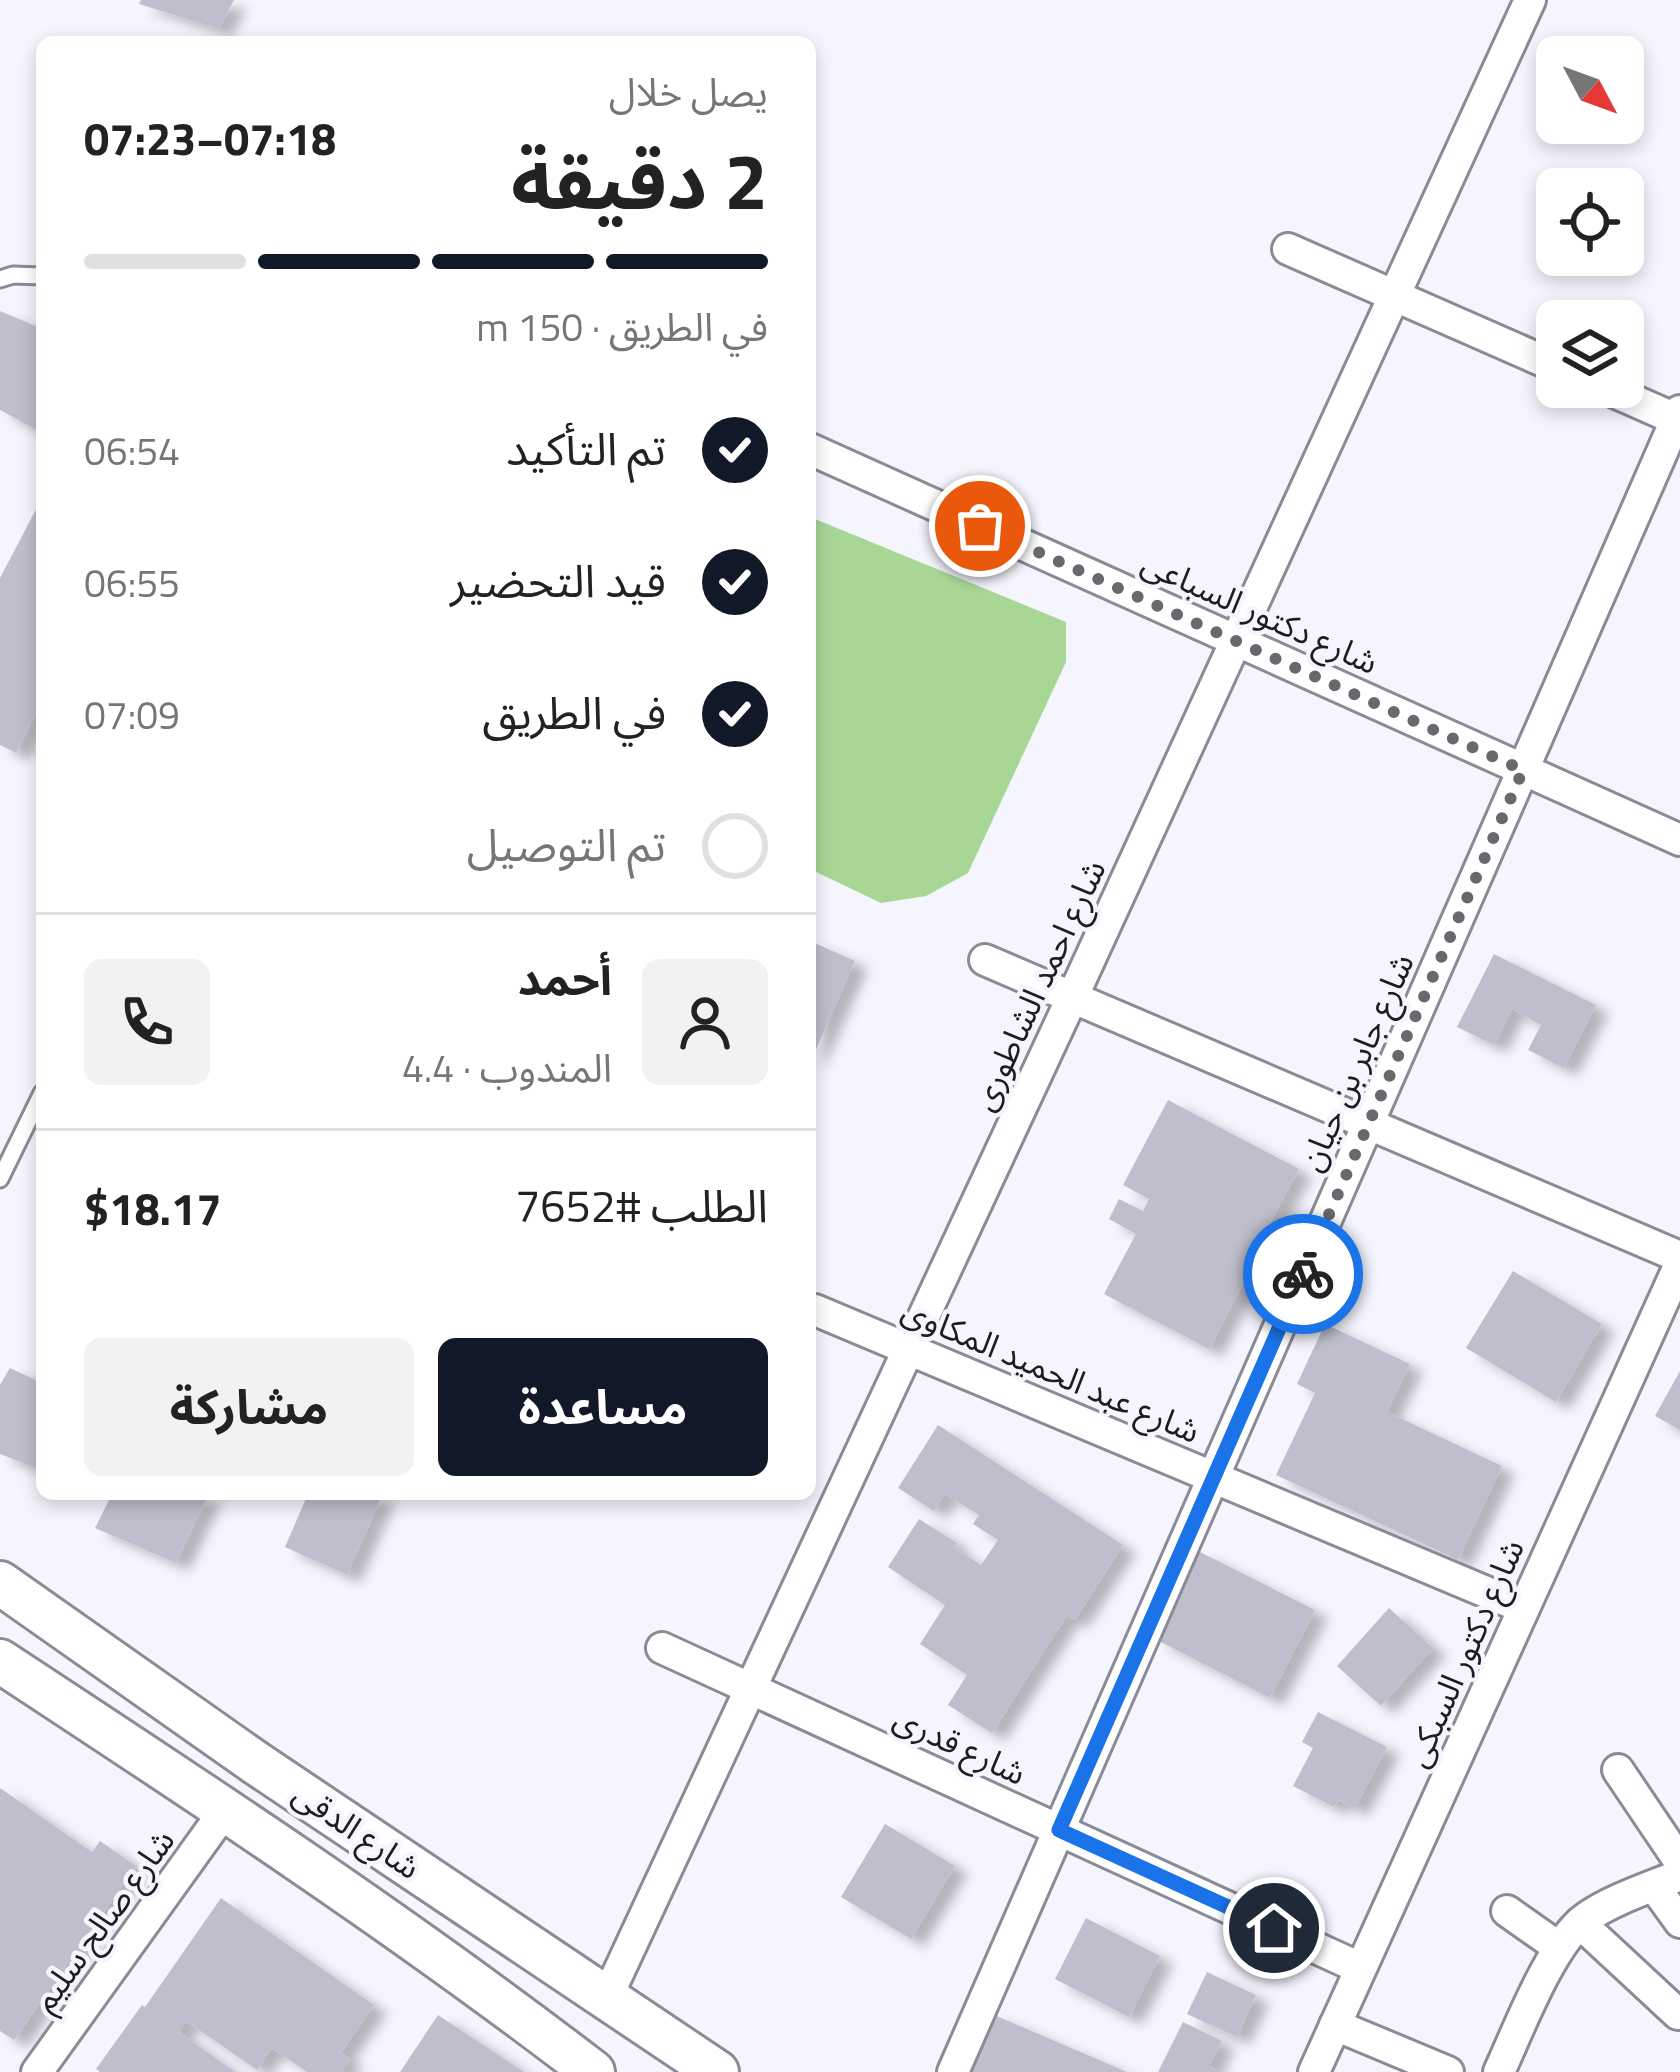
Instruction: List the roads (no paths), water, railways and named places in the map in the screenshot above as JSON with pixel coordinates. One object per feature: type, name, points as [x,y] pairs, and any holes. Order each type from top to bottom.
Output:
[{"type":"main road","name":"شارع الدقى","points":[[0,1583],[256,1763],[717,2072]]},
{"type":"main road","name":"شارع الدقى","points":[[0,1661],[226,1809],[593,2072]]},
{"type":"street","name":"شارع احمد الشاطورى","points":[[607,1997],[1530,0]]},
{"type":"street","points":[[1288,249],[1536,358]]},
{"type":"street","points":[[1644,403],[1679,417]]},
{"type":"street","name":"شارع جابر بن حيان","points":[[953,2072],[1679,417]]},
{"type":"street","name":"شارع دكتور السباعى","points":[[816,452],[1680,840]]},
{"type":"street","points":[[985,960],[1680,1261]]},
{"type":"street","name":"شارع دكتور السبكى","points":[[1314,2072],[1680,1261]]},
{"type":"street","name":"شارع عبد الحميد المكاوى","points":[[816,1310],[1524,1608]]},
{"type":"street","name":"شارع قدرى","points":[[662,1648],[1360,1968]]},
{"type":"street","points":[[1618,1770],[1680,1862]]},
{"type":"street","name":"شارع صالح سليم","points":[[37,2072],[226,1809]]},
{"type":"street","points":[[1498,2072],[1558,1947],[1580,1923],[1667,1881],[1680,1922]]},
{"type":"street","points":[[1507,1911],[1558,1947]]},
{"type":"street","points":[[1580,1923],[1678,2014]]},
{"type":"street","points":[[1335,2025],[1448,2072]]},
{"type":"lane","points":[[0,280],[36,276]]},
{"type":"lane","points":[[0,1179],[36,1105]]}]
